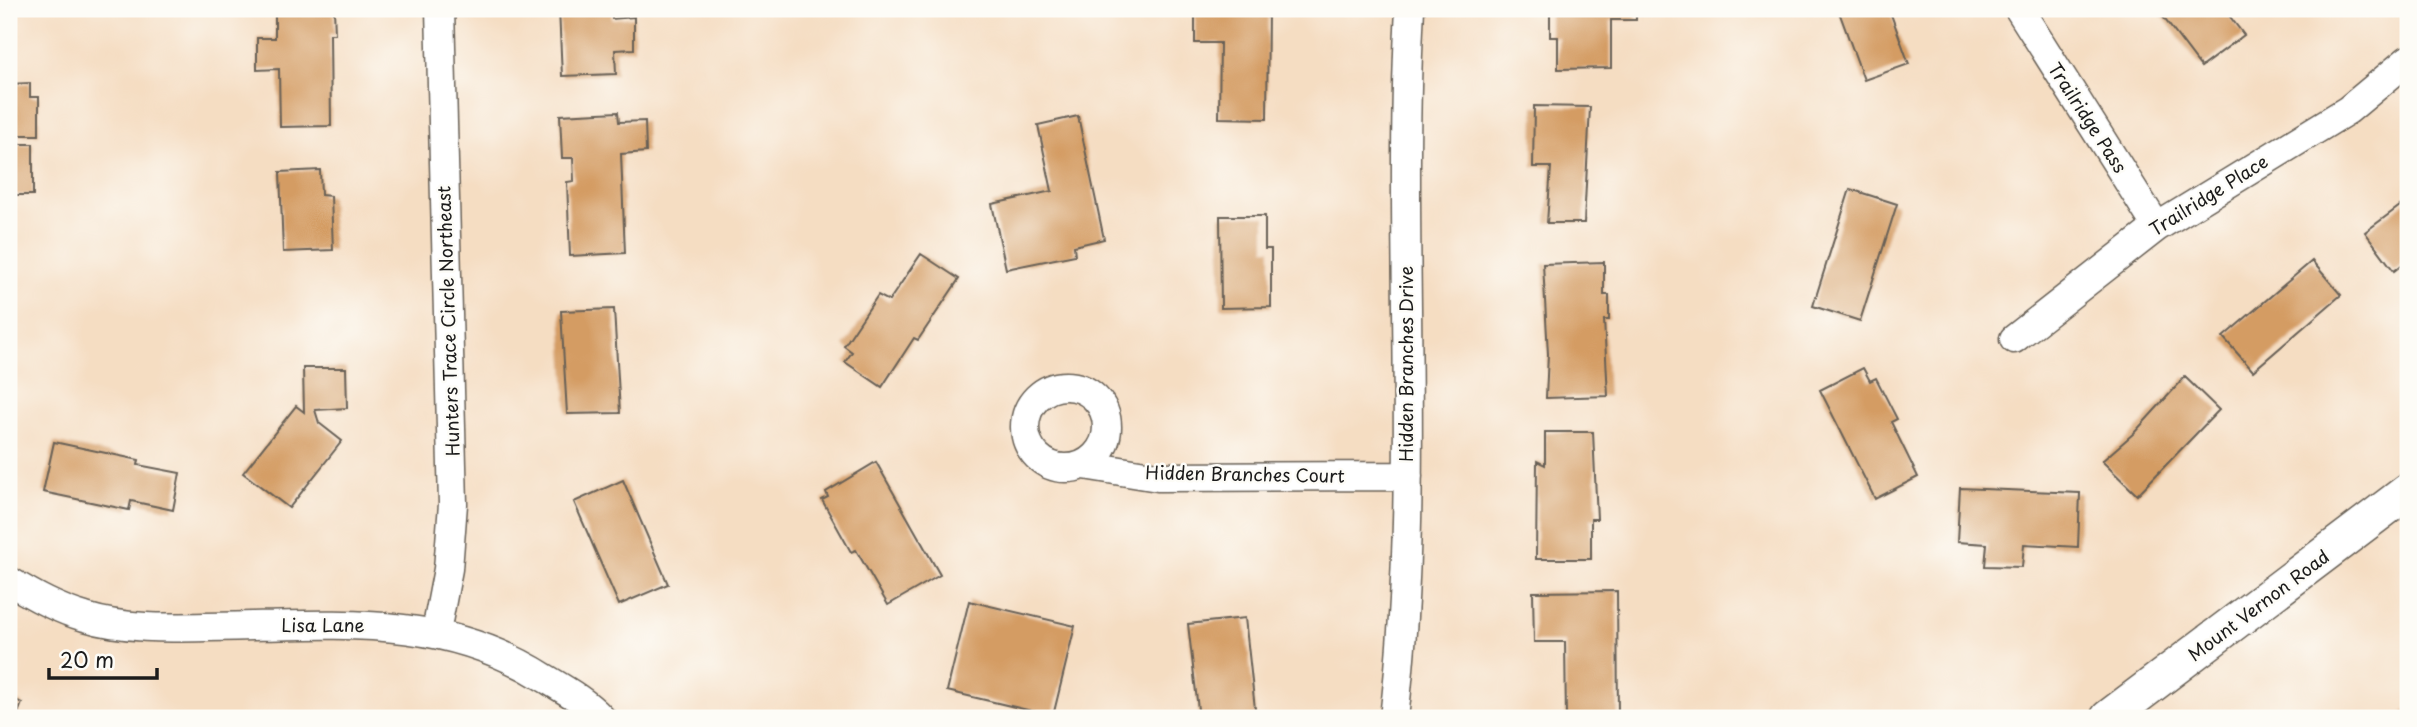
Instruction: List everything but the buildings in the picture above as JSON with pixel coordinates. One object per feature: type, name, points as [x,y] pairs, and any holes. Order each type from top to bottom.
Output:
[{"type":"street","name":"Hunters Trace Circle Northeast","points":[[436,632],[448,569],[453,504],[440,9]]},
{"type":"street","name":"Hidden Branches Drive","points":[[1394,718],[1404,633],[1408,476],[1405,109],[1410,9]]},
{"type":"street","name":"Trailridge Pass","points":[[2019,9],[2157,227]]},
{"type":"street","name":"Trailridge Place","points":[[2014,339],[2157,227],[2348,110],[2408,60]]},
{"type":"street","name":"Hidden Branches Court","points":[[1084,466],[1158,477],[1408,476]]},
{"type":"street","name":"Mount Vernon Road","points":[[2108,718],[2408,491]]},
{"type":"street","name":"Lisa Lane","points":[[9,581],[44,602],[88,618],[158,628],[390,626],[436,632],[514,658],[589,706],[601,718]]}]
